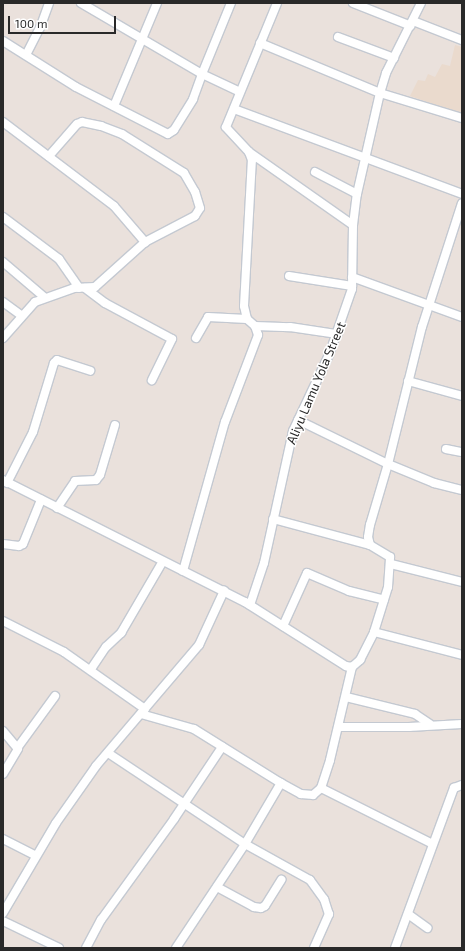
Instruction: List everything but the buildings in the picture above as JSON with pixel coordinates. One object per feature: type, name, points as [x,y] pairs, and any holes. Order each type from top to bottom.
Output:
[{"type":"street","points":[[26,55],[40,28],[49,3]]},
{"type":"street","points":[[81,3],[202,74],[240,92]]},
{"type":"street","points":[[114,106],[143,40],[157,3]]},
{"type":"street","points":[[3,41],[76,87],[168,134],[174,130],[193,99],[231,3]]},
{"type":"street","points":[[277,3],[240,92],[227,130],[250,152],[353,225]]},
{"type":"street","points":[[353,3],[462,40]]},
{"type":"street","name":"Aliyu Lamu Yola Street","points":[[250,605],[264,562],[289,444],[298,420],[337,334],[352,281],[353,225],[357,194],[380,93],[394,58],[421,3]]},
{"type":"street","points":[[338,37],[394,58]]},
{"type":"street","points":[[260,43],[380,93],[462,118]]},
{"type":"street","points":[[234,108],[462,194]]},
{"type":"street","points":[[3,122],[114,206],[145,242]]},
{"type":"street","points":[[3,338],[21,315],[44,296],[82,288],[95,287],[145,242],[194,216],[198,211],[195,192],[184,173],[122,134],[82,122],[49,156]]},
{"type":"street","points":[[183,571],[225,422],[258,334],[255,326],[247,319],[244,306],[252,160],[250,152]]},
{"type":"street","points":[[315,172],[357,194]]},
{"type":"street","points":[[370,545],[368,537],[370,525],[388,464],[408,381],[429,306],[462,203]]},
{"type":"street","points":[[3,217],[59,259],[82,288],[104,303],[172,340],[152,380]]},
{"type":"street","points":[[3,262],[44,296]]},
{"type":"street","points":[[290,276],[352,281],[462,317]]},
{"type":"street","points":[[3,302],[21,315]]},
{"type":"street","points":[[196,338],[208,317],[247,319]]},
{"type":"street","points":[[255,326],[290,327],[337,334]]},
{"type":"street","points":[[90,371],[57,360],[54,363],[33,432],[5,482],[224,591],[250,605],[346,666],[352,667]]},
{"type":"street","points":[[408,381],[462,396]]},
{"type":"street","points":[[298,420],[388,464],[434,483],[462,490]]},
{"type":"street","points":[[57,508],[75,481],[96,480],[100,475],[115,425]]},
{"type":"street","points":[[446,449],[462,452]]},
{"type":"street","points":[[3,544],[23,544],[41,500]]},
{"type":"street","points":[[3,621],[37,637],[91,670],[143,711],[194,729],[281,783],[301,794],[310,795],[321,788],[339,727],[352,667],[360,660],[374,632],[384,600],[392,564],[390,557],[370,545],[273,519]]},
{"type":"street","points":[[91,670],[106,647],[121,633],[162,561]]},
{"type":"street","points":[[392,564],[462,582]]},
{"type":"street","points":[[283,626],[308,573],[344,589],[384,600]]},
{"type":"street","points":[[3,913],[56,823],[108,753],[198,645],[224,591]]},
{"type":"street","points":[[374,632],[462,655]]},
{"type":"street","points":[[3,774],[18,747],[55,696]]},
{"type":"street","points":[[346,697],[414,714],[430,724]]},
{"type":"street","points":[[339,727],[409,727],[430,724],[462,724]]},
{"type":"street","points":[[3,731],[18,747]]},
{"type":"street","points":[[86,948],[101,920],[184,804],[222,746]]},
{"type":"street","points":[[108,753],[245,844],[297,871],[310,880],[318,889],[329,914],[314,948]]},
{"type":"street","points":[[176,948],[245,844],[281,783]]},
{"type":"street","points":[[395,948],[454,788],[462,785]]},
{"type":"street","points":[[321,788],[433,844]]},
{"type":"street","points":[[3,839],[36,856]]},
{"type":"street","points":[[217,887],[254,907],[261,908],[265,906],[281,880]]},
{"type":"street","points":[[408,914],[427,928]]},
{"type":"street","points":[[3,921],[59,948]]},
{"type":"shaded area","points":[[455,45],[462,47],[462,114],[410,96],[418,80],[425,81],[428,74],[435,77],[442,64],[450,66]]}]
